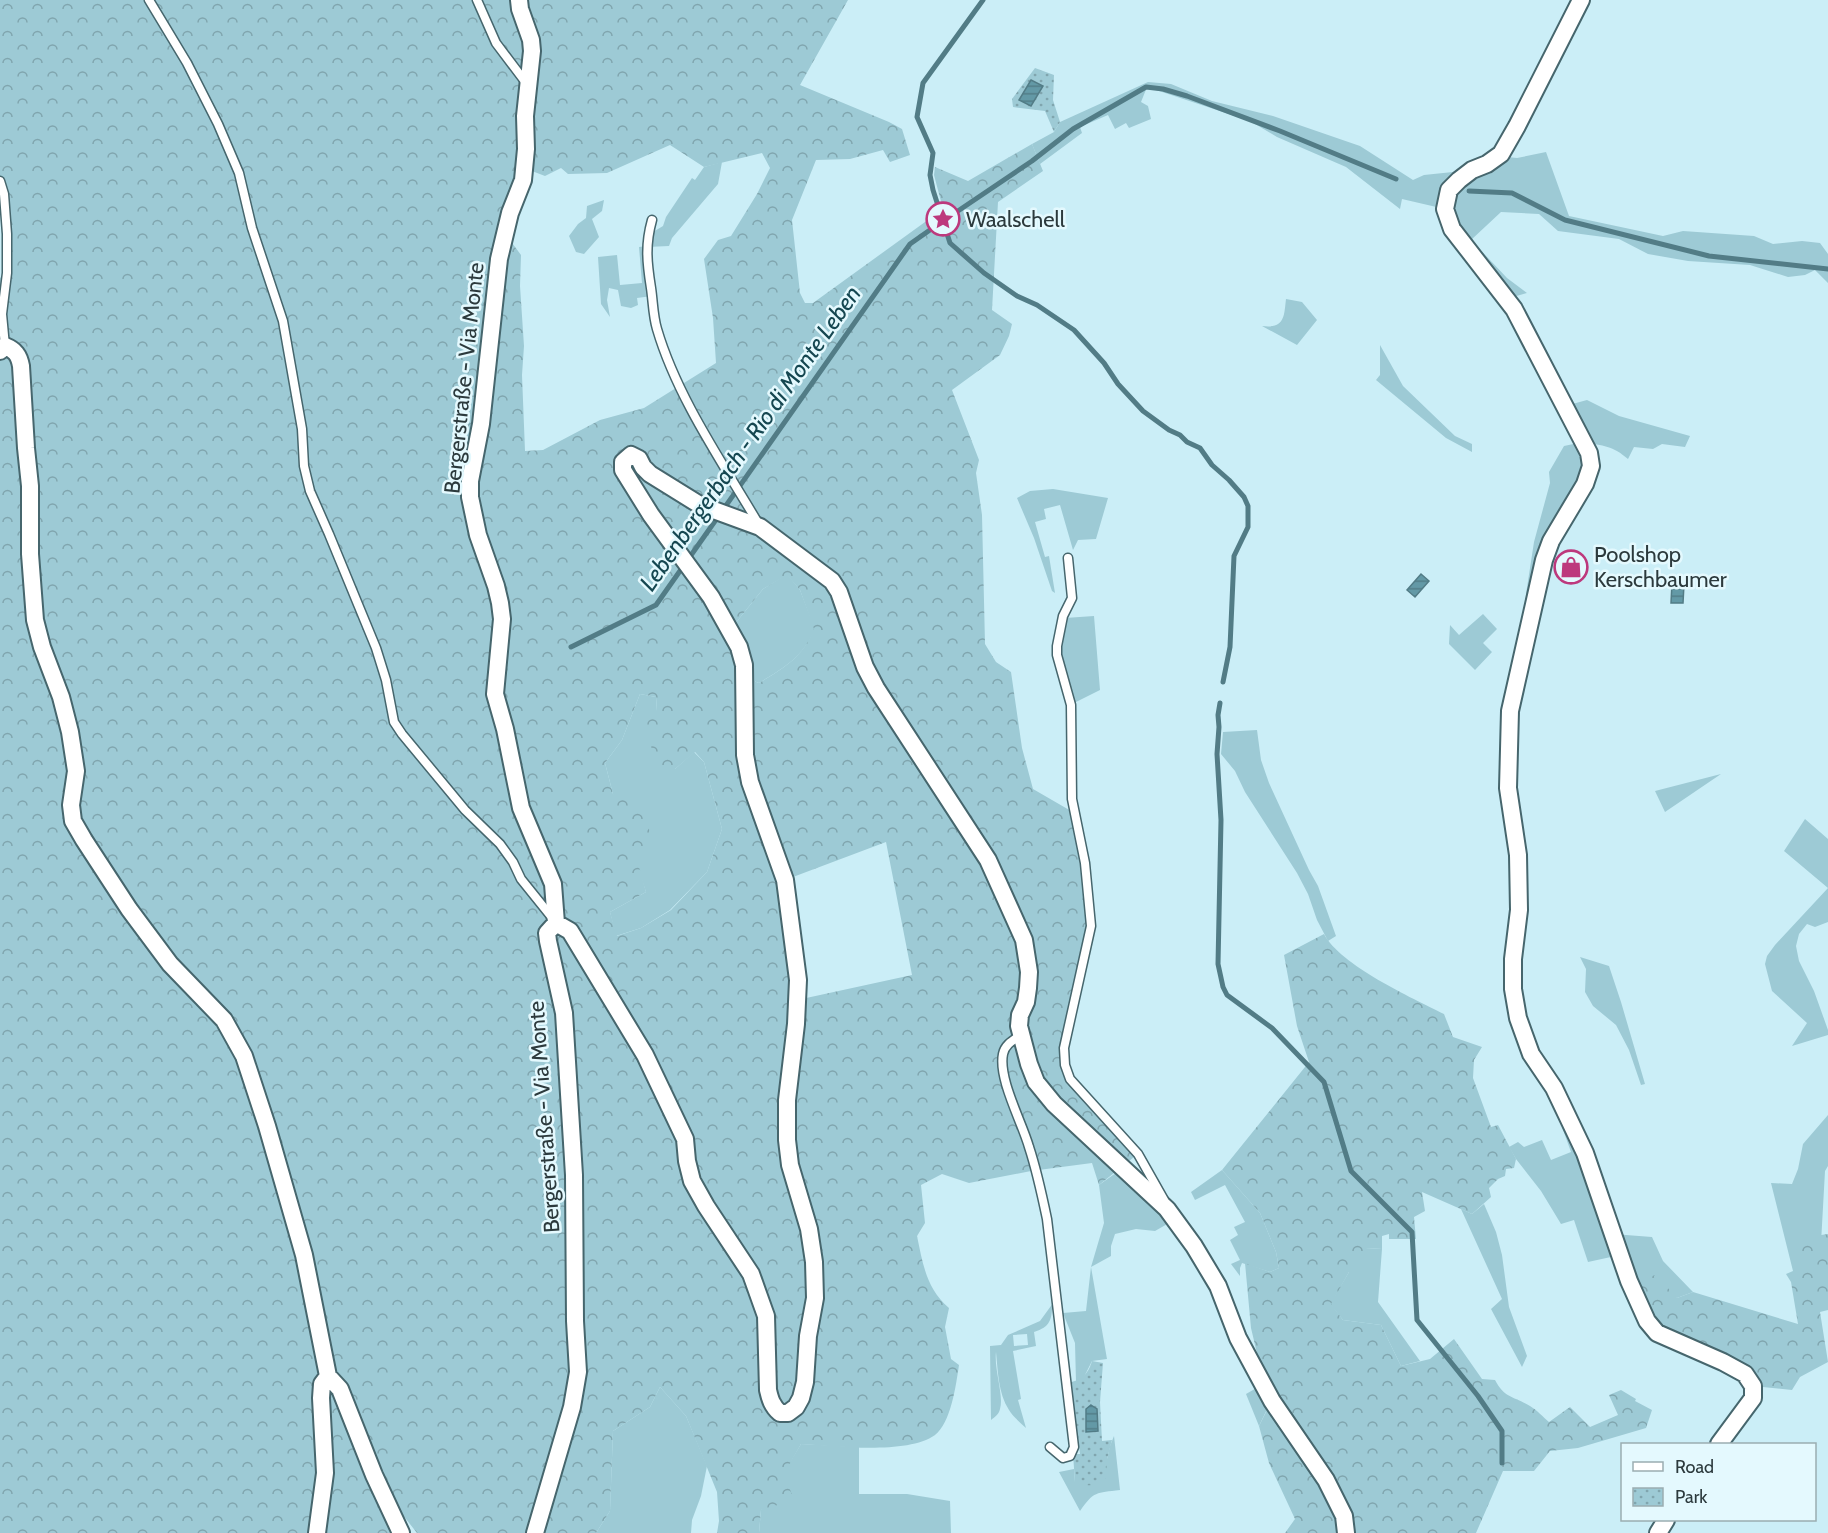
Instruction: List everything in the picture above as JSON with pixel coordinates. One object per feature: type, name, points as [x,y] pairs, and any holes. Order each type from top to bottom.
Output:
[{"type":"street","name":"Bergerstraße - Via Monte","points":[[519,0],[532,51],[525,116],[526,149],[523,180],[510,213],[499,259],[481,424],[470,481],[478,535],[496,586],[502,619],[495,694],[505,729],[521,808],[553,884],[556,923],[547,933],[564,1012],[574,1175],[575,1321],[578,1372],[572,1407],[535,1533]]},
{"type":"street","points":[[1581,0],[1501,154],[1487,164],[1472,170],[1454,185],[1449,190],[1445,209],[1452,229],[1514,309],[1589,453],[1591,466],[1585,484],[1551,541],[1544,560],[1510,711],[1508,788],[1518,855],[1520,910],[1513,959],[1513,989],[1526,1045],[1554,1088],[1585,1153],[1629,1281],[1647,1322],[1657,1333],[1745,1374],[1753,1386],[1753,1398],[1720,1443]]},
{"type":"street","points":[[3,349],[17,353],[21,366],[30,486],[30,554],[35,620],[42,647],[61,697],[70,732],[76,771],[71,805],[73,821],[129,909],[170,963],[224,1020],[244,1056],[267,1126],[304,1255],[325,1380],[321,1398],[325,1473],[317,1533]]},
{"type":"street","points":[[556,923],[570,932],[645,1055],[685,1139],[692,1181],[751,1274],[766,1316],[768,1389],[771,1401],[780,1413],[788,1413],[796,1407],[801,1398],[805,1382],[808,1336],[815,1298],[809,1229],[790,1165],[787,1140],[787,1100],[796,1024],[798,980],[785,880],[750,782],[745,755],[744,665],[739,647],[711,597],[651,515],[623,471],[623,462],[631,455],[639,459],[650,474],[700,505],[760,527],[832,581],[839,592],[865,667],[876,688],[988,860],[1024,940],[1029,972],[1026,1002],[1020,1015],[1019,1026],[1036,1082],[1054,1104],[1167,1209],[1206,1265],[1218,1286],[1238,1338],[1272,1401],[1326,1480],[1344,1516],[1346,1533]]},
{"type":"street","points":[[325,1380],[340,1389],[374,1475],[401,1533]]},
{"type":"lane","points":[[149,0],[187,63],[218,124],[239,173],[252,228],[283,321],[302,429],[304,466],[310,491],[376,648],[386,680],[394,722],[465,810],[500,844],[513,862],[521,879],[556,923]]},
{"type":"lane","points":[[477,0],[496,43],[529,87]]},
{"type":"lane","points":[[0,181],[4,194],[8,273],[2,314],[3,349]]},
{"type":"lane","points":[[652,220],[648,235],[647,257],[656,327],[672,371],[687,401],[760,527]]},
{"type":"lane","points":[[1068,558],[1071,598],[1063,616],[1057,655],[1071,705],[1072,799],[1086,874],[1091,926],[1064,1048],[1065,1065],[1070,1079],[1138,1154],[1167,1209]]},
{"type":"lane","points":[[1022,1034],[1008,1044],[1003,1053],[1005,1079],[1029,1148],[1041,1188],[1047,1219],[1074,1447],[1070,1456],[1063,1458],[1050,1447]]},
{"type":"green space","points":[[0,0],[848,0],[800,85],[902,129],[910,155],[890,162],[883,150],[850,159],[816,160],[792,220],[800,293],[805,303],[813,303],[943,209],[934,175],[935,167],[968,181],[1032,144],[1043,171],[998,202],[992,310],[1012,324],[1009,336],[1000,355],[952,390],[979,460],[976,473],[982,515],[985,644],[996,662],[1011,672],[1022,748],[1033,789],[1071,811],[1083,867],[1090,918],[1067,1023],[1069,1080],[1134,1157],[1099,1185],[1092,1163],[1031,1171],[969,1183],[942,1174],[921,1185],[925,1223],[917,1236],[919,1246],[930,1284],[949,1308],[945,1327],[951,1359],[959,1365],[949,1413],[941,1429],[935,1435],[923,1441],[889,1447],[801,1444],[784,1474],[794,1500],[761,1510],[759,1533],[717,1533],[719,1521],[717,1492],[686,1416],[660,1387],[650,1407],[613,1431],[610,1511],[596,1533],[417,1533],[395,1505],[385,1507],[390,1533],[0,1533],[0,278],[7,272],[0,181]],"holes":[[[670,145],[704,167],[762,153],[770,168],[731,236],[718,240],[704,259],[713,318],[716,363],[644,408],[600,420],[543,450],[525,451],[521,255],[504,232],[524,168],[545,176],[561,168],[568,174],[607,173]],[[787,575],[800,590],[814,629],[810,639],[798,654],[784,667],[759,683],[751,680],[730,630],[763,589]],[[640,694],[656,697],[657,711],[647,712],[643,726],[659,767],[675,769],[695,752],[704,762],[722,829],[707,872],[671,910],[641,928],[617,936],[610,912],[646,892],[636,856],[652,838],[639,800],[613,794],[605,763],[622,740]],[[886,842],[912,975],[797,1000],[785,880]]]},
{"type":"green space","points":[[1035,68],[1054,75],[1053,100],[1060,122],[1054,132],[1045,111],[1013,107],[1012,99]]},
{"type":"green space","points":[[1148,82],[1171,84],[1212,101],[1273,116],[1360,146],[1413,180],[1424,175],[1472,170],[1507,157],[1517,158],[1546,152],[1569,216],[1663,236],[1683,231],[1754,236],[1773,244],[1802,241],[1820,243],[1828,254],[1828,283],[1815,270],[1805,275],[1788,277],[1750,265],[1688,261],[1648,254],[1619,239],[1558,231],[1539,214],[1501,212],[1471,240],[1507,278],[1527,293],[1506,299],[1445,209],[1402,199],[1400,209],[1346,167],[1277,137],[1250,121],[1147,87],[1141,102],[1148,106],[1151,119],[1129,128],[1126,123],[1115,129],[1108,115],[1080,127],[1082,133],[1040,164],[1032,144],[1054,132],[1060,122]]},
{"type":"green space","points":[[722,162],[718,184],[672,238],[669,246],[647,247],[652,296],[637,298],[638,305],[631,308],[621,306],[618,290],[609,288],[607,300],[610,317],[601,304],[598,257],[617,255],[620,285],[642,283],[639,247],[647,246],[648,235],[663,226],[666,217],[692,178],[695,180],[704,167]]},
{"type":"green space","points":[[604,200],[602,211],[592,219],[599,237],[584,254],[576,252],[569,236],[586,218],[587,206]]},
{"type":"green space","points":[[1286,299],[1302,302],[1317,320],[1297,345],[1262,326],[1275,325],[1282,320]]},
{"type":"green space","points":[[1380,345],[1403,386],[1455,436],[1472,444],[1472,452],[1446,438],[1376,380],[1380,375]]},
{"type":"green space","points":[[1587,400],[1619,416],[1690,436],[1685,447],[1662,444],[1653,449],[1634,447],[1628,459],[1607,447],[1584,443],[1589,453],[1534,597],[1526,594],[1534,542],[1550,483],[1549,472],[1564,446],[1583,442],[1565,406]]},
{"type":"green space","points":[[1053,489],[1108,498],[1096,539],[1078,540],[1073,550],[1060,505],[1044,509],[1046,519],[1035,522],[1045,557],[1049,556],[1055,593],[1052,591],[1034,538],[1017,498],[1030,491]]},
{"type":"green space","points":[[787,574],[800,590],[815,629],[799,654],[785,667],[759,683],[751,680],[730,630],[763,589]]},
{"type":"green space","points":[[1483,614],[1497,629],[1483,643],[1492,652],[1475,670],[1449,644],[1450,625],[1459,635]]},
{"type":"green space","points":[[1094,616],[1100,690],[1074,703],[1060,654],[1065,618]]},
{"type":"green space","points":[[640,694],[656,697],[657,711],[675,769],[694,752],[704,762],[722,829],[707,872],[670,910],[641,928],[616,936],[610,912],[646,892],[605,763],[622,740]]},
{"type":"green space","points":[[1257,730],[1261,760],[1269,783],[1318,886],[1336,936],[1328,941],[1297,873],[1245,792],[1235,771],[1221,754],[1223,732]]},
{"type":"green space","points":[[1721,774],[1665,812],[1655,791]]},
{"type":"green space","points":[[1805,819],[1828,839],[1828,888],[1784,851]]},
{"type":"green space","points":[[1828,888],[1828,922],[1815,927],[1807,924],[1799,934],[1796,946],[1799,961],[1814,991],[1828,1035],[1792,1046],[1807,1023],[1772,991],[1765,964],[1767,956],[1775,945]]},
{"type":"green space","points":[[1324,934],[1332,946],[1361,969],[1444,1014],[1453,1037],[1482,1047],[1474,1060],[1473,1078],[1491,1127],[1498,1125],[1516,1159],[1514,1168],[1506,1169],[1505,1176],[1489,1188],[1491,1197],[1472,1214],[1422,1192],[1425,1211],[1414,1217],[1416,1239],[1389,1239],[1389,1234],[1382,1236],[1382,1249],[1366,1248],[1366,1272],[1349,1272],[1331,1304],[1343,1320],[1381,1325],[1401,1366],[1430,1359],[1454,1339],[1482,1379],[1495,1380],[1502,1391],[1533,1408],[1549,1422],[1570,1407],[1590,1427],[1618,1415],[1609,1395],[1621,1390],[1652,1410],[1646,1428],[1578,1448],[1550,1451],[1534,1471],[1503,1471],[1476,1533],[1285,1533],[1295,1519],[1269,1463],[1259,1426],[1273,1398],[1259,1362],[1251,1328],[1245,1263],[1270,1272],[1279,1268],[1276,1252],[1260,1213],[1222,1170],[1309,1062],[1297,1026],[1284,955]]},
{"type":"green space","points":[[1580,957],[1609,966],[1645,1084],[1641,1085],[1629,1050],[1616,1025],[1593,1006],[1585,992],[1586,969]]},
{"type":"green space","points":[[1828,1115],[1828,1166],[1825,1171],[1821,1243],[1801,1282],[1791,1282],[1786,1274],[1793,1271],[1771,1183],[1792,1184],[1798,1169],[1803,1144]]},
{"type":"green space","points":[[1571,1125],[1613,1234],[1652,1237],[1663,1261],[1693,1292],[1677,1298],[1629,1281],[1620,1255],[1588,1262],[1574,1220],[1561,1224],[1541,1191],[1509,1147],[1518,1142],[1524,1147],[1542,1140],[1551,1160],[1571,1152],[1562,1127]]},
{"type":"green space","points":[[1120,1170],[1169,1223],[1155,1231],[1136,1229],[1115,1234],[1111,1256],[1091,1267],[1104,1223],[1099,1185]]},
{"type":"green space","points":[[1222,1170],[1260,1213],[1276,1252],[1279,1268],[1270,1272],[1242,1263],[1240,1276],[1231,1264],[1240,1260],[1230,1240],[1238,1235],[1234,1227],[1245,1222],[1225,1185],[1195,1200],[1191,1192]]},
{"type":"green space","points":[[1484,1204],[1496,1232],[1502,1255],[1509,1307],[1527,1356],[1522,1367],[1491,1309],[1502,1299],[1461,1209],[1472,1214]]},
{"type":"green space","points":[[1828,1234],[1828,1310],[1820,1312],[1828,1362],[1800,1377],[1792,1390],[1753,1386],[1657,1333],[1629,1281],[1656,1275],[1677,1298],[1693,1292],[1798,1324],[1791,1282],[1801,1282],[1800,1241],[1821,1243],[1821,1235]]},
{"type":"green space","points":[[1366,1248],[1382,1249],[1378,1302],[1420,1361],[1401,1366],[1381,1325],[1343,1320],[1330,1304],[1349,1272],[1366,1271]]},
{"type":"green space","points":[[1091,1267],[1107,1359],[1092,1361],[1083,1379],[1076,1382],[1075,1343],[1063,1313],[1086,1311]]},
{"type":"green space","points":[[1056,1299],[1057,1306],[1052,1310],[1049,1322],[1045,1327],[1034,1332],[1036,1346],[1013,1351],[1021,1399],[1018,1400],[1026,1428],[1011,1413],[1005,1403],[999,1382],[996,1352],[1001,1403],[999,1412],[991,1420],[990,1346],[1001,1345],[1008,1335],[1040,1321]],"holes":[[[1027,1334],[1028,1345],[1014,1346],[1013,1335]]]},
{"type":"green space","points":[[1092,1361],[1103,1363],[1100,1402],[1102,1441],[1112,1440],[1107,1459],[1106,1478],[1095,1485],[1088,1485],[1075,1482],[1073,1454],[1080,1454],[1078,1437],[1073,1437],[1066,1383],[1076,1381],[1083,1376]]},
{"type":"green space","points":[[1260,1386],[1270,1403],[1259,1426],[1246,1394]]},
{"type":"green space","points":[[660,1387],[686,1416],[707,1466],[701,1496],[692,1520],[691,1533],[596,1533],[610,1511],[613,1431],[650,1407]]},
{"type":"green space","points":[[1114,1436],[1120,1490],[1092,1496],[1080,1511],[1059,1472],[1074,1469],[1075,1482],[1107,1459]]},
{"type":"green space","points":[[801,1444],[859,1447],[859,1494],[907,1494],[950,1501],[951,1533],[759,1533],[761,1510]]},
{"type":"shaded area","points":[[1031,80],[1043,86],[1031,106],[1019,100]]},
{"type":"shaded area","points":[[1421,574],[1429,581],[1415,597],[1407,590]]},
{"type":"shaded area","points":[[1672,583],[1684,584],[1683,603],[1671,603]]},
{"type":"shaded area","points":[[1091,1405],[1097,1409],[1098,1431],[1086,1432],[1086,1409]]},
{"type":"waterway","points":[[983,0],[923,83],[917,117],[933,153],[930,175],[950,243],[984,273],[1074,330],[1143,411],[1187,442],[1200,448],[1212,465],[1244,497],[1248,506],[1248,527],[1234,556],[1230,647],[1223,682]]},
{"type":"waterway","name":"Lebenbergerbach - Rio di Monte Leben","points":[[949,217],[1032,161],[1073,129],[1146,87],[1187,96],[1396,179]]},
{"type":"waterway","name":"Lebenbergerbach - Rio di Monte Leben","points":[[1469,191],[1512,193],[1565,220],[1709,256],[1828,269]]},
{"type":"waterway","name":"Lebenbergerbach - Rio di Monte Leben","points":[[571,647],[656,605],[910,244],[937,225]]},
{"type":"waterway","points":[[1220,703],[1217,754],[1221,820],[1218,964],[1223,987],[1227,995],[1272,1028],[1324,1082],[1351,1171],[1412,1232],[1417,1320],[1478,1396],[1502,1431],[1502,1463]]},
{"type":"place","name":"Waalschell","points":[[943,219]]},
{"type":"place","name":"Poolshop Kerschbaumer","points":[[1571,567]]}]
